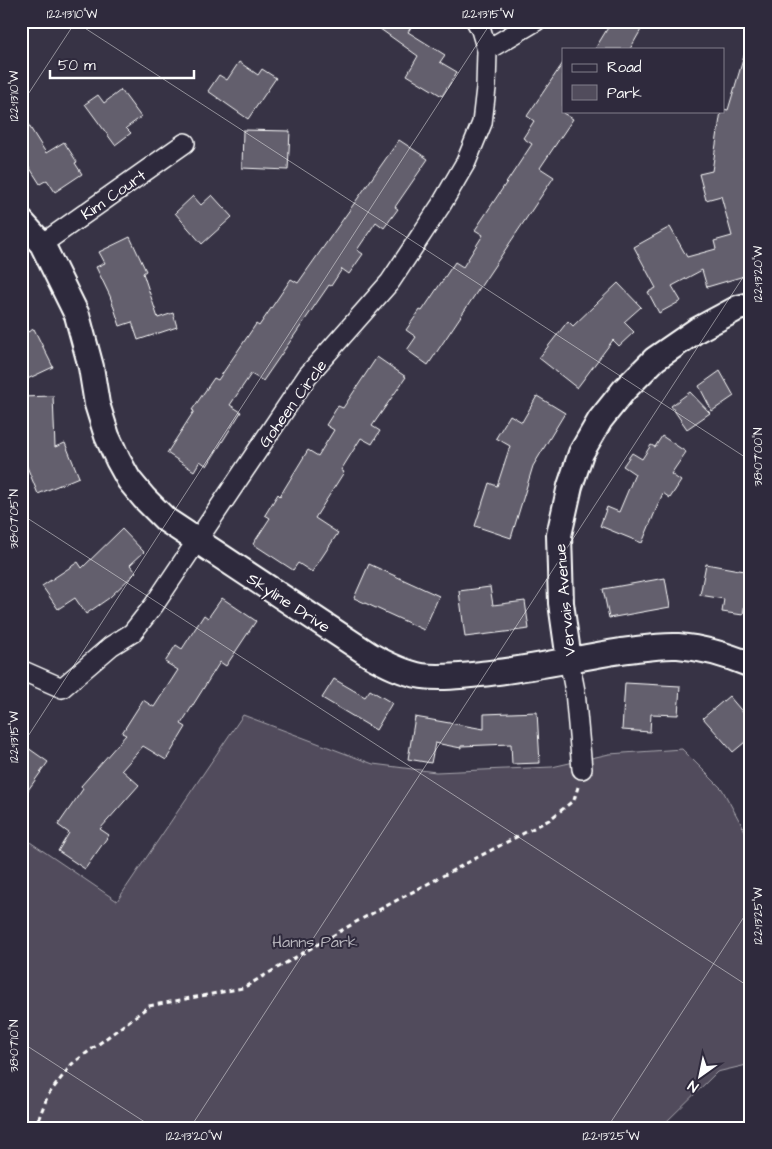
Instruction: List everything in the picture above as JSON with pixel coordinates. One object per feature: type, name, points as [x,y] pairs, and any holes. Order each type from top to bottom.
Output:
[{"type":"street","name":"Goheen Circle","points":[[21,670],[62,688],[111,646],[132,633],[154,605],[308,375],[390,282],[451,188],[466,162],[482,123],[486,88],[487,50],[476,21]]},
{"type":"street","points":[[487,50],[536,21]]},
{"type":"street","name":"Kim Court","points":[[42,244],[185,143]]},
{"type":"street","name":"Skyline Drive","points":[[21,221],[42,244],[77,315],[106,436],[130,480],[144,498],[166,520],[370,655],[396,668],[423,676],[467,676],[651,647],[676,646],[705,650],[730,656],[751,664]]},
{"type":"street","name":"Vervais Avenue","points":[[582,769],[575,691],[561,603],[559,535],[570,486],[581,453],[600,420],[624,390],[655,359],[697,330],[738,308],[751,305]]},
{"type":"path","points":[[35,1128],[48,1095],[72,1064],[149,1006],[243,988],[356,922],[549,820],[574,800],[582,769]]},
{"type":"green space","name":"Hanns Park","points":[[243,715],[373,764],[436,772],[552,767],[609,754],[682,749],[722,789],[751,842],[751,1064],[717,1072],[660,1128],[21,1128],[21,836],[117,901]]},
{"type":"building","points":[[369,21],[415,21],[408,32],[445,55],[440,62],[457,72],[442,96],[407,75],[418,56]]},
{"type":"building","points":[[612,21],[646,21],[631,48],[596,48]]},
{"type":"building","points":[[747,46],[751,46],[751,160],[743,158],[751,187],[751,274],[707,287],[702,270],[672,286],[681,301],[659,313],[648,292],[656,288],[634,247],[670,227],[687,257],[716,249],[714,241],[732,236],[721,196],[706,200],[699,174],[712,171],[721,112],[724,112],[724,109],[728,110]]},
{"type":"building","points":[[239,62],[258,75],[262,69],[276,78],[248,119],[208,91],[219,75],[227,80]]},
{"type":"building","points":[[562,64],[562,112],[573,119],[540,168],[554,177],[428,365],[407,350],[416,337],[406,330],[420,310],[422,311],[455,262],[463,267],[483,235],[475,230],[532,144],[523,138],[534,121],[527,116]]},
{"type":"building","points":[[121,90],[141,117],[126,128],[131,133],[115,145],[85,104],[98,95],[104,103]]},
{"type":"building","points":[[21,113],[46,153],[64,142],[77,162],[75,163],[82,174],[55,192],[47,180],[40,184],[21,154]]},
{"type":"building","points":[[243,130],[290,131],[288,170],[242,168]]},
{"type":"building","points":[[399,140],[428,159],[395,207],[398,209],[384,228],[376,222],[357,250],[363,254],[349,274],[342,269],[331,286],[329,285],[263,381],[251,374],[230,405],[241,412],[207,466],[200,461],[194,471],[167,453],[194,411],[192,410],[214,378],[218,380],[256,324],[259,326],[291,279],[298,283]]},
{"type":"building","points":[[212,195],[232,217],[202,244],[175,213],[193,196],[201,205]]},
{"type":"building","points":[[130,237],[146,271],[143,273],[158,318],[173,313],[177,327],[138,340],[132,322],[120,326],[110,296],[96,267],[105,263],[99,252]]},
{"type":"building","points":[[618,283],[641,307],[624,322],[634,332],[619,346],[613,340],[577,388],[539,358],[568,321],[573,326]]},
{"type":"building","points":[[34,329],[53,367],[21,382],[21,335]]},
{"type":"building","points":[[377,357],[406,377],[372,426],[380,431],[372,444],[361,438],[341,470],[344,472],[315,518],[338,533],[312,572],[298,563],[293,570],[253,544],[270,518],[265,515],[278,494],[280,496],[308,450],[318,456],[334,430],[326,425],[338,406],[343,408]]},
{"type":"building","points":[[720,371],[734,396],[712,411],[699,386]]},
{"type":"building","points":[[690,392],[710,413],[687,429],[671,406]]},
{"type":"building","points":[[53,396],[55,447],[65,443],[79,477],[38,494],[21,452],[21,397]]},
{"type":"building","points":[[537,396],[565,413],[533,466],[511,538],[475,526],[489,483],[497,486],[510,446],[496,438],[510,415],[522,422]]},
{"type":"building","points":[[662,436],[686,452],[671,474],[681,481],[670,498],[663,493],[642,543],[600,526],[607,507],[619,512],[635,474],[623,466],[632,453],[642,459],[651,445],[655,447]]},
{"type":"building","points":[[122,529],[144,552],[130,565],[136,572],[109,598],[86,614],[75,598],[58,609],[42,586],[78,562],[82,568]]},
{"type":"building","points":[[369,564],[439,596],[424,630],[354,598]]},
{"type":"building","points":[[706,564],[750,572],[743,615],[722,612],[724,599],[700,595]]},
{"type":"building","points":[[665,578],[670,607],[609,618],[603,589]]},
{"type":"building","points":[[490,587],[493,605],[525,601],[529,629],[465,637],[459,591]]},
{"type":"building","points":[[222,598],[256,621],[226,666],[220,662],[181,724],[186,727],[166,760],[143,746],[122,770],[139,785],[100,829],[109,835],[85,869],[58,851],[69,833],[58,825],[83,789],[81,786],[126,735],[122,733],[143,700],[154,707],[178,670],[165,662],[176,645],[182,649],[204,615],[208,618]]},
{"type":"building","points":[[334,679],[365,697],[370,690],[392,703],[376,730],[322,698]]},
{"type":"building","points":[[625,683],[680,686],[678,715],[651,714],[650,732],[622,730]]},
{"type":"building","points":[[729,696],[751,722],[751,737],[733,752],[703,718]]},
{"type":"building","points":[[537,712],[540,763],[512,764],[511,744],[461,746],[461,748],[435,743],[431,763],[408,759],[415,717],[484,729],[484,714]]},
{"type":"building","points":[[21,743],[48,762],[21,800]]}]
